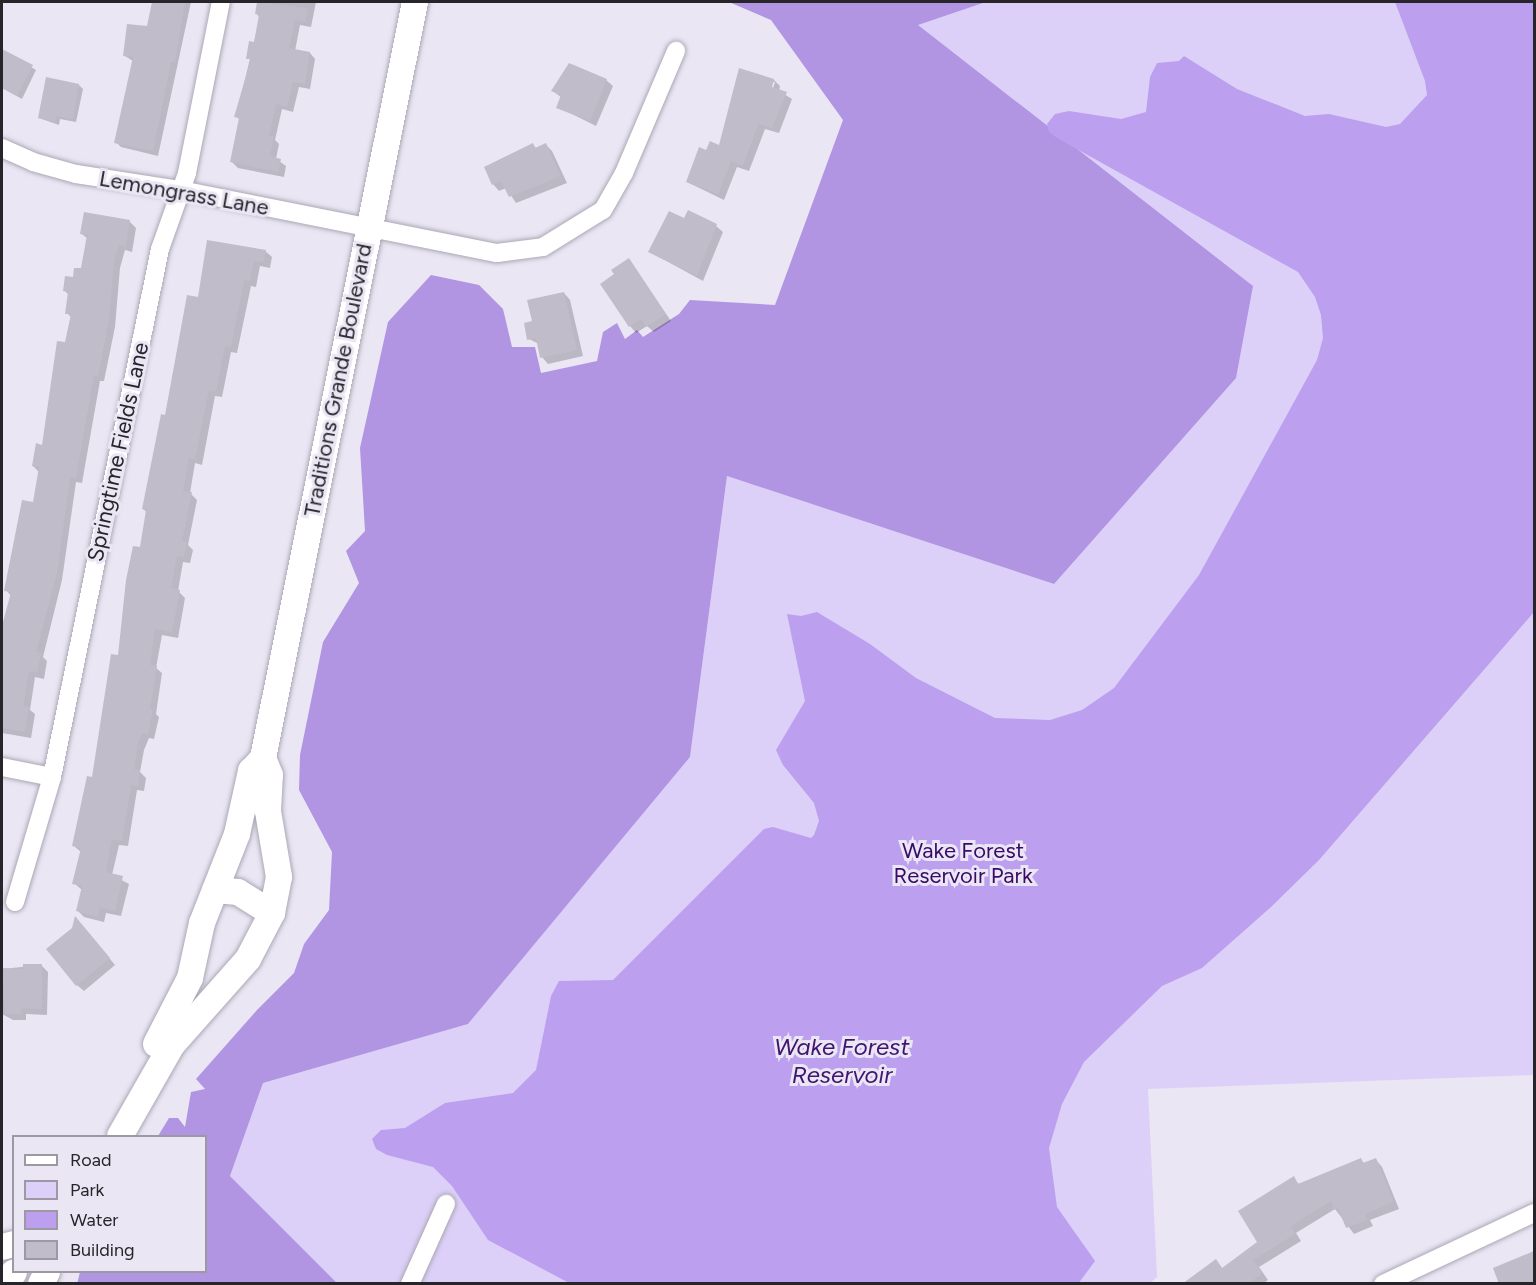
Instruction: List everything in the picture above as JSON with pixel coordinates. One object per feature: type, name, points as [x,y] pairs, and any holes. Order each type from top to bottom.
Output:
[{"type":"main road","name":"Traditions Grande Boulevard","points":[[121,1135],[172,1045],[248,959],[272,913],[279,877],[268,811],[270,775],[263,758],[415,2]]},
{"type":"main road","name":"Traditions Grande Boulevard","points":[[101,1135],[182,999],[215,890],[237,834],[250,771],[263,758]]},
{"type":"main road","points":[[215,890],[238,892],[272,913]]},
{"type":"street","name":"Springtime Fields Lane","points":[[15,902],[52,777],[160,249],[181,190],[221,2]]},
{"type":"street","name":"Lemongrass Lane","points":[[2,148],[33,162],[76,174],[181,190],[497,253],[543,247],[572,232],[603,210],[624,173],[676,51]]},
{"type":"street","points":[[2,767],[52,777]]},
{"type":"street","points":[[414,1282],[446,1204]]},
{"type":"street","points":[[1383,1284],[1534,1213]]},
{"type":"green space","name":"Wake Forest Reservoir Park","points":[[986,2],[1534,2],[1534,1075],[1148,1089],[1157,1277],[1150,1283],[337,1283],[230,1176],[263,1083],[468,1024],[690,757],[727,476],[1054,584],[1190,239],[917,25]]},
{"type":"shaded area","points":[[729,2],[986,2],[918,25],[1253,286],[1236,378],[1054,584],[727,476],[690,757],[468,1024],[263,1083],[230,1176],[337,1283],[77,1284],[80,1273],[207,1273],[207,1135],[159,1135],[169,1118],[178,1118],[185,1127],[191,1092],[205,1089],[196,1079],[257,1010],[294,973],[304,944],[329,910],[332,852],[299,790],[300,755],[323,642],[359,583],[346,551],[365,531],[360,448],[388,322],[431,275],[479,285],[503,309],[512,347],[535,347],[541,373],[597,361],[603,332],[617,323],[625,339],[637,330],[643,337],[679,314],[690,300],[775,305],[843,120],[771,20]]},
{"type":"water","name":"Wake Forest Reservoir","points":[[1395,2],[1534,2],[1534,612],[1319,860],[1271,907],[1202,968],[1162,986],[1084,1062],[1062,1104],[1049,1148],[1057,1207],[1095,1261],[1078,1284],[571,1284],[488,1240],[452,1186],[433,1167],[387,1155],[376,1149],[372,1139],[381,1130],[405,1128],[445,1103],[513,1093],[536,1070],[551,996],[559,981],[613,980],[764,829],[773,827],[811,838],[814,835],[819,821],[814,803],[783,765],[776,750],[805,701],[787,614],[801,616],[817,612],[870,644],[916,678],[995,718],[1050,720],[1082,710],[1114,688],[1199,575],[1317,360],[1323,338],[1321,315],[1315,297],[1298,272],[1057,138],[1049,132],[1047,124],[1055,114],[1069,111],[1121,119],[1146,112],[1150,77],[1157,63],[1179,61],[1184,56],[1237,89],[1305,116],[1329,114],[1386,127],[1400,124],[1427,95],[1425,81]]},
{"type":"building","points":[[152,2],[185,2],[175,62],[171,62],[153,151],[114,143],[133,57],[123,56],[127,24],[147,26]]},
{"type":"building","points":[[257,2],[308,8],[305,22],[295,20],[289,48],[310,52],[305,84],[293,82],[287,107],[276,104],[269,136],[274,136],[270,156],[281,159],[278,172],[230,162],[239,118],[234,117],[251,59],[246,59],[249,41],[254,42],[259,15],[255,14]]},
{"type":"building","points":[[2,49],[33,65],[17,96],[2,88]]},
{"type":"building","points":[[569,63],[607,79],[590,121],[556,108],[561,95],[551,91]]},
{"type":"building","points":[[739,68],[774,79],[772,87],[787,92],[772,128],[758,124],[743,166],[731,161],[718,194],[686,182],[699,147],[706,150],[710,141],[719,145]]},
{"type":"building","points":[[46,77],[79,84],[73,119],[56,116],[55,122],[38,118]]},
{"type":"building","points":[[533,143],[535,148],[546,143],[561,176],[509,197],[501,181],[492,185],[484,167]]},
{"type":"building","points":[[688,210],[717,224],[697,276],[648,252],[669,211],[684,218]]},
{"type":"building","points":[[84,212],[130,220],[126,246],[119,245],[114,261],[109,320],[98,376],[94,375],[76,478],[70,477],[57,573],[36,652],[41,653],[37,673],[29,671],[23,706],[29,707],[25,732],[2,728],[2,626],[11,592],[4,591],[22,500],[33,502],[39,467],[32,466],[36,443],[42,445],[57,341],[65,342],[71,314],[65,314],[68,292],[63,291],[65,276],[73,277],[74,268],[81,268],[87,235],[80,234]]},
{"type":"building","points":[[207,240],[266,250],[264,262],[254,261],[250,281],[244,280],[231,347],[225,346],[216,392],[209,390],[195,459],[189,458],[183,491],[192,492],[182,541],[187,542],[184,557],[177,556],[171,588],[180,590],[172,632],[155,629],[150,665],[157,666],[150,709],[153,709],[148,734],[142,733],[138,743],[134,769],[140,770],[138,786],[131,785],[122,841],[112,839],[106,872],[123,876],[115,911],[100,907],[98,917],[76,911],[82,886],[72,884],[81,848],[72,846],[87,776],[92,777],[111,654],[118,655],[126,580],[133,546],[140,547],[146,510],[142,509],[161,414],[165,415],[187,295],[198,297]]},
{"type":"building","points":[[629,258],[666,314],[646,327],[641,319],[629,327],[600,284],[614,274],[611,270]]},
{"type":"building","points":[[564,292],[577,350],[540,358],[536,338],[527,340],[524,323],[532,321],[527,300]]},
{"type":"building","points":[[75,916],[110,958],[76,986],[46,949],[72,928]]},
{"type":"building","points":[[23,964],[42,964],[42,1009],[21,1008],[21,1014],[5,1014],[2,968],[23,969]]},
{"type":"building","points":[[1361,1158],[1363,1163],[1376,1158],[1394,1202],[1365,1214],[1367,1220],[1346,1228],[1338,1208],[1334,1210],[1331,1201],[1291,1226],[1295,1234],[1253,1260],[1263,1273],[1248,1284],[1182,1284],[1216,1259],[1222,1268],[1257,1242],[1238,1211],[1294,1176],[1298,1184]]},
{"type":"building","points":[[1534,1251],[1534,1284],[1499,1284],[1493,1268]]}]
